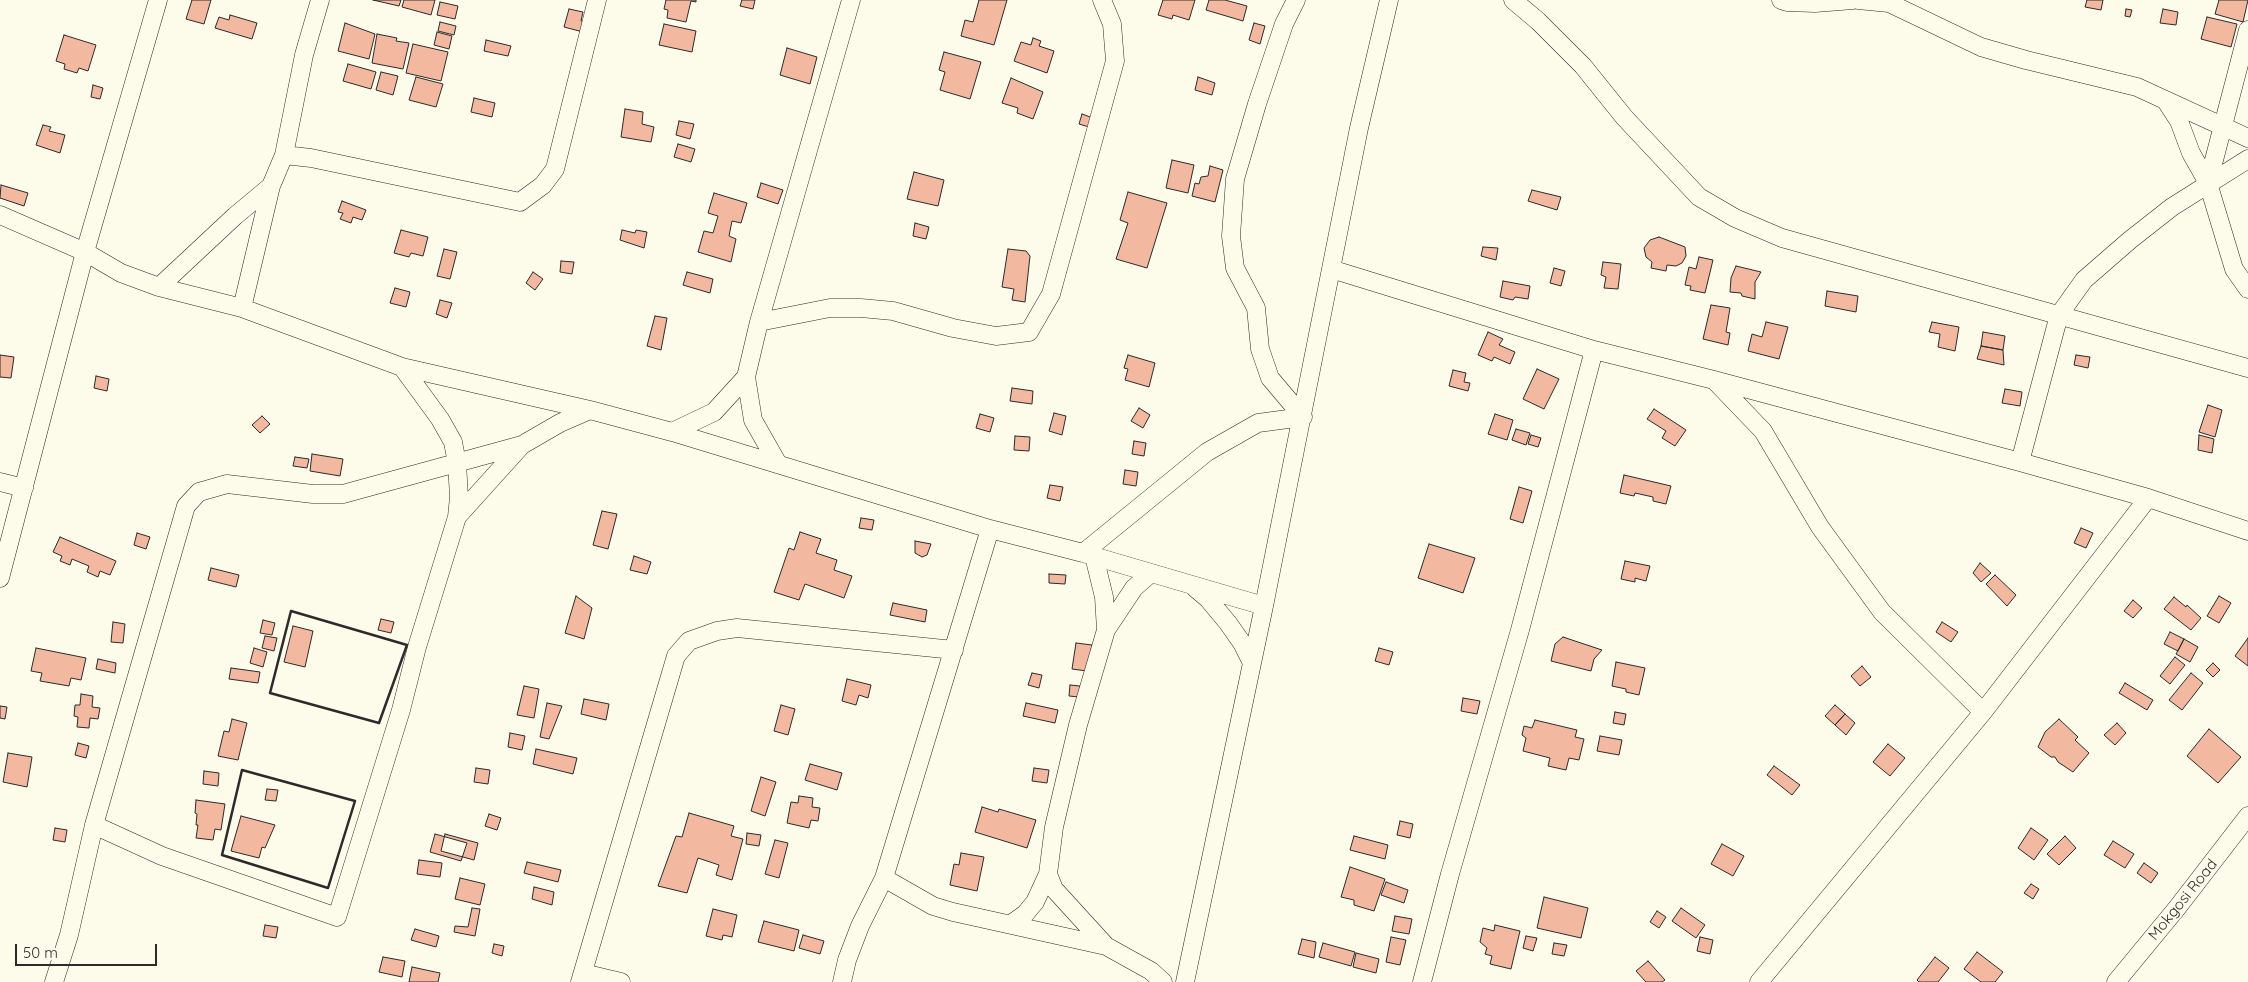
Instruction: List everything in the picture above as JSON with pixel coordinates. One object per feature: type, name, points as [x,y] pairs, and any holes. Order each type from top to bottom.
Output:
[{"type":"street","points":[[0,578],[84,252],[158,0]]},
{"type":"street","points":[[242,308],[271,186],[284,155],[304,55],[320,0]]},
{"type":"street","points":[[284,155],[311,158],[520,202],[542,185],[555,169],[597,0]]},
{"type":"street","points":[[778,464],[754,420],[746,377],[759,322],[851,0]]},
{"type":"street","points":[[759,322],[830,308],[861,308],[893,311],[953,328],[996,336],[1029,332],[1051,294],[1115,61],[1112,24],[1102,0]]},
{"type":"street","points":[[1296,0],[1281,32],[1235,179],[1231,236],[1235,268],[1256,308],[1260,349],[1270,378],[1303,417]]},
{"type":"street","points":[[1185,982],[1303,417],[1330,268],[1361,119],[1389,0]]},
{"type":"street","points":[[1512,0],[1538,21],[1583,66],[1624,117],[1699,197],[1736,218],[1782,238],[2248,368]]},
{"type":"street","points":[[1781,0],[1814,3],[1853,0]]},
{"type":"street","points":[[1858,0],[1889,3],[1981,47],[2138,87],[2248,138]]},
{"type":"street","points":[[2208,182],[2248,30]]},
{"type":"street","points":[[2166,101],[2179,120],[2191,153],[2208,182],[2234,270],[2248,289]]},
{"type":"street","points":[[2020,462],[2059,315],[2084,280],[2172,207],[2208,182],[2248,159]]},
{"type":"street","points":[[159,287],[235,216],[271,186]]},
{"type":"street","points":[[0,215],[84,252],[121,273],[159,287],[242,308],[402,367],[590,410],[672,432],[990,529],[1264,606]]},
{"type":"street","points":[[1330,268],[1594,350],[2020,462],[2148,498],[2248,531]]},
{"type":"street","points":[[1422,982],[1450,874],[1518,640],[1594,350]]},
{"type":"street","points":[[94,825],[162,856],[337,917],[401,710],[417,647],[457,517],[459,497],[457,463],[453,442],[440,419],[402,367]]},
{"type":"street","points":[[672,432],[714,412],[746,377]]},
{"type":"street","points":[[1714,380],[1763,431],[1820,527],[1882,612],[1983,712]]},
{"type":"street","points":[[54,982],[69,935],[94,825],[186,506],[199,492],[227,484],[313,494],[343,494],[522,445],[560,423],[590,410]]},
{"type":"street","points":[[1088,555],[1207,452],[1258,423],[1303,417]]},
{"type":"street","points":[[457,517],[522,445]]},
{"type":"street","points":[[0,482],[24,488]]},
{"type":"street","points":[[1761,981],[1983,712],[2148,498]]},
{"type":"street","points":[[842,982],[847,960],[860,926],[884,878],[990,529]]},
{"type":"street","points":[[1088,555],[1104,597],[1106,630]]},
{"type":"street","points":[[1011,924],[1025,914],[1035,902],[1048,874],[1054,827],[1078,725],[1106,630],[1134,588],[1151,573]]},
{"type":"street","points":[[1190,584],[1208,599],[1228,624],[1242,643],[1252,663]]},
{"type":"street","points":[[621,982],[582,977],[676,656],[689,641],[717,631],[737,628],[954,650]]},
{"type":"street","name":"Mokgosi Road","points":[[2116,982],[2177,908],[2248,816]]},
{"type":"street","points":[[1048,874],[1054,888],[1106,946]]},
{"type":"street","points":[[884,878],[933,906],[1106,946],[1150,971],[1163,982]]},
{"type":"building","points":[[192,0],[211,0],[204,24],[186,19]]},
{"type":"building","points":[[373,0],[401,0],[399,6]]},
{"type":"building","points":[[404,0],[435,0],[431,15],[402,7]]},
{"type":"building","points":[[666,0],[696,0],[696,2],[691,1],[686,22],[667,18],[668,10],[664,9]]},
{"type":"building","points":[[742,0],[755,0],[753,9],[740,6]]},
{"type":"building","points":[[979,0],[1007,0],[994,45],[961,36],[965,20],[973,22]]},
{"type":"building","points":[[1163,0],[1195,0],[1189,20],[1173,15],[1172,19],[1158,15]]},
{"type":"building","points":[[1209,0],[1225,0],[1247,6],[1243,21],[1206,10]]},
{"type":"building","points":[[2087,0],[2103,0],[2101,10],[2085,7]]},
{"type":"building","points":[[2219,0],[2248,0],[2243,22],[2215,14]]},
{"type":"building","points":[[440,2],[458,6],[455,19],[437,15]]},
{"type":"building","points":[[569,9],[583,12],[581,21],[590,23],[587,33],[564,27]]},
{"type":"building","points":[[2126,9],[2132,10],[2130,17],[2125,16]]},
{"type":"building","points":[[2163,9],[2178,12],[2176,25],[2160,23]]},
{"type":"building","points":[[230,15],[257,23],[252,39],[215,28],[219,17],[229,20]]},
{"type":"building","points":[[2207,17],[2237,24],[2231,47],[2201,39]]},
{"type":"building","points":[[440,22],[456,26],[454,35],[438,31]]},
{"type":"building","points":[[345,23],[375,34],[369,59],[338,51]]},
{"type":"building","points":[[1254,23],[1265,26],[1260,44],[1249,40]]},
{"type":"building","points":[[664,24],[696,31],[692,52],[659,45]]},
{"type":"building","points":[[437,32],[452,36],[449,49],[434,45]]},
{"type":"building","points":[[377,34],[397,38],[396,41],[409,43],[403,69],[372,63]]},
{"type":"building","points":[[64,35],[96,45],[88,71],[79,68],[77,73],[64,69],[65,64],[56,61]]},
{"type":"building","points":[[1033,38],[1041,41],[1039,46],[1054,51],[1047,73],[1014,61],[1021,42],[1031,45]]},
{"type":"building","points":[[486,40],[511,46],[508,56],[484,51]]},
{"type":"building","points":[[413,44],[448,52],[441,81],[406,73]]},
{"type":"building","points":[[787,48],[817,57],[810,84],[780,75]]},
{"type":"building","points":[[944,52],[981,62],[970,99],[940,90],[945,72],[939,70]]},
{"type":"building","points":[[348,64],[376,72],[371,89],[343,81]]},
{"type":"building","points":[[381,72],[398,76],[393,95],[376,90]]},
{"type":"building","points":[[416,77],[443,84],[436,107],[409,100]]},
{"type":"building","points":[[1198,77],[1215,83],[1212,95],[1195,90]]},
{"type":"building","points":[[1011,78],[1043,92],[1033,119],[1017,113],[1018,108],[1002,103]]},
{"type":"building","points":[[93,85],[103,88],[100,99],[91,97]]},
{"type":"building","points":[[474,98],[495,103],[492,117],[471,112]]},
{"type":"building","points":[[625,109],[643,112],[642,124],[654,127],[651,142],[621,137]]},
{"type":"building","points":[[1082,114],[1093,118],[1089,127],[1079,124]]},
{"type":"building","points":[[679,121],[694,124],[690,139],[676,135]]},
{"type":"building","points":[[43,125],[51,127],[49,131],[65,135],[60,153],[36,145]]},
{"type":"building","points":[[678,144],[695,149],[691,162],[674,157]]},
{"type":"building","points":[[1172,160],[1194,165],[1188,193],[1166,188]]},
{"type":"building","points":[[1210,166],[1223,170],[1215,202],[1192,196],[1195,183],[1199,184],[1201,177],[1208,176]]},
{"type":"building","points":[[914,172],[944,180],[938,206],[907,199]]},
{"type":"building","points":[[761,183],[783,190],[778,204],[757,197]]},
{"type":"building","points":[[1,185],[28,193],[24,206],[0,198]]},
{"type":"building","points":[[1532,190],[1561,197],[1557,210],[1528,201]]},
{"type":"building","points":[[1128,192],[1167,203],[1147,268],[1116,259],[1128,223],[1120,220]]},
{"type":"building","points":[[714,193],[747,203],[741,223],[732,221],[729,236],[736,239],[731,262],[698,252],[704,231],[713,233],[718,216],[708,213]]},
{"type":"building","points":[[342,201],[366,210],[362,220],[353,217],[351,223],[340,219],[343,213],[338,212]]},
{"type":"building","points":[[915,223],[929,227],[926,239],[913,236]]},
{"type":"building","points":[[401,230],[428,237],[423,256],[411,253],[409,257],[394,253]]},
{"type":"building","points":[[622,230],[635,233],[636,230],[647,232],[644,248],[620,240]]},
{"type":"building","points":[[1659,237],[1685,247],[1686,256],[1682,263],[1676,266],[1667,265],[1666,271],[1651,268],[1652,262],[1646,257],[1644,248],[1650,240]]},
{"type":"building","points":[[1483,247],[1498,248],[1496,260],[1481,256]]},
{"type":"building","points":[[444,249],[457,252],[450,279],[437,276]]},
{"type":"building","points":[[1008,249],[1026,251],[1030,256],[1025,302],[1012,300],[1014,289],[1002,287]]},
{"type":"building","points":[[1699,257],[1713,260],[1705,293],[1690,290],[1691,286],[1685,285],[1689,267],[1696,269]]},
{"type":"building","points":[[561,261],[574,262],[572,274],[560,272]]},
{"type":"building","points":[[1603,262],[1621,264],[1618,289],[1604,288],[1606,277],[1601,275]]},
{"type":"building","points":[[1736,266],[1761,272],[1755,282],[1755,299],[1742,296],[1741,293],[1730,292],[1731,278]]},
{"type":"building","points":[[1554,268],[1565,271],[1561,286],[1550,283]]},
{"type":"building","points":[[533,272],[543,279],[535,290],[526,283]]},
{"type":"building","points":[[687,272],[713,279],[710,293],[683,285]]},
{"type":"building","points":[[1503,281],[1530,286],[1528,299],[1515,297],[1513,300],[1500,297]]},
{"type":"building","points":[[395,288],[410,292],[406,307],[390,303]]},
{"type":"building","points":[[1827,291],[1858,296],[1856,312],[1825,306]]},
{"type":"building","points":[[440,300],[452,303],[447,318],[436,314]]},
{"type":"building","points":[[1711,305],[1730,308],[1726,332],[1730,333],[1728,345],[1703,339]]},
{"type":"building","points":[[655,316],[667,318],[661,350],[647,346]]},
{"type":"building","points":[[1766,322],[1788,327],[1779,359],[1748,351],[1752,334],[1762,337]]},
{"type":"building","points":[[1932,322],[1959,327],[1955,351],[1938,347],[1940,334],[1929,332]]},
{"type":"building","points":[[1488,332],[1503,339],[1499,345],[1515,352],[1510,364],[1494,357],[1492,361],[1478,355]]},
{"type":"building","points":[[1983,332],[2005,336],[2003,350],[1981,346]]},
{"type":"building","points":[[1981,346],[2003,350],[2004,365],[1977,359]]},
{"type":"building","points":[[0,355],[14,357],[11,378],[0,377]]},
{"type":"building","points":[[1128,355],[1155,363],[1149,387],[1125,380],[1128,369],[1124,368]]},
{"type":"building","points":[[2076,355],[2090,357],[2088,368],[2074,365]]},
{"type":"building","points":[[1537,369],[1559,379],[1544,409],[1523,399]]},
{"type":"building","points":[[1453,370],[1466,373],[1464,382],[1470,383],[1468,391],[1449,386]]},
{"type":"building","points":[[96,376],[109,379],[107,391],[94,388]]},
{"type":"building","points":[[1012,388],[1033,391],[1032,404],[1010,401]]},
{"type":"building","points":[[2005,389],[2022,392],[2020,406],[2002,403]]},
{"type":"building","points":[[2208,405],[2222,410],[2215,437],[2199,432]]},
{"type":"building","points":[[1139,408],[1150,415],[1143,428],[1131,421]]},
{"type":"building","points":[[1654,409],[1686,430],[1675,446],[1662,438],[1666,431],[1647,419]]},
{"type":"building","points":[[1054,413],[1066,416],[1062,435],[1049,431]]},
{"type":"building","points":[[980,414],[994,418],[990,432],[976,428]]},
{"type":"building","points":[[1495,414],[1513,420],[1507,440],[1488,434]]},
{"type":"building","points":[[262,416],[270,424],[260,433],[252,425]]},
{"type":"building","points":[[1516,429],[1530,433],[1526,445],[1512,440]]},
{"type":"building","points":[[1531,435],[1541,438],[1538,447],[1528,444]]},
{"type":"building","points":[[2199,435],[2214,439],[2212,453],[2198,450]]},
{"type":"building","points":[[1015,436],[1030,437],[1029,451],[1014,450]]},
{"type":"building","points":[[1134,441],[1146,443],[1144,456],[1132,454]]},
{"type":"building","points":[[312,454],[343,459],[340,476],[310,471]]},
{"type":"building","points":[[295,457],[309,459],[307,468],[293,466]]},
{"type":"building","points":[[1125,470],[1138,472],[1136,486],[1123,484]]},
{"type":"building","points":[[1624,475],[1671,486],[1666,504],[1653,501],[1653,497],[1635,493],[1634,496],[1620,493]]},
{"type":"building","points":[[1050,485],[1063,487],[1060,501],[1047,498]]},
{"type":"building","points":[[1519,487],[1532,491],[1523,523],[1510,519]]},
{"type":"building","points":[[602,511],[617,514],[608,549],[593,545]]},
{"type":"building","points":[[861,518],[874,520],[872,530],[859,528]]},
{"type":"building","points":[[2081,528],[2093,533],[2086,548],[2074,543]]},
{"type":"building","points":[[800,532],[821,539],[816,553],[837,560],[834,570],[852,576],[844,598],[805,584],[799,600],[774,592],[789,548],[794,550]]},
{"type":"building","points":[[137,533],[150,537],[146,549],[134,545]]},
{"type":"building","points":[[60,537],[116,561],[110,575],[100,571],[98,577],[87,572],[89,566],[72,559],[70,565],[60,561],[62,556],[53,552]]},
{"type":"building","points":[[915,541],[931,544],[927,555],[922,557],[915,553]]},
{"type":"building","points":[[1429,544],[1475,558],[1463,593],[1418,578]]},
{"type":"building","points":[[634,556],[651,562],[647,574],[630,570]]},
{"type":"building","points":[[1625,561],[1650,566],[1646,581],[1635,578],[1635,582],[1621,579]]},
{"type":"building","points":[[1980,563],[1991,573],[1981,582],[1973,573]]},
{"type":"building","points":[[211,568],[239,575],[236,587],[208,580]]},
{"type":"building","points":[[1049,574],[1066,575],[1065,584],[1049,583]]},
{"type":"building","points":[[1995,575],[2016,595],[2007,606],[1986,584]]},
{"type":"building","points":[[576,596],[592,608],[584,639],[565,633]]},
{"type":"building","points":[[2219,596],[2231,603],[2219,623],[2207,616]]},
{"type":"building","points":[[2174,597],[2186,607],[2187,605],[2201,618],[2191,630],[2164,609]]},
{"type":"building","points":[[2133,600],[2142,608],[2133,618],[2124,611]]},
{"type":"building","points":[[893,603],[927,610],[925,622],[890,615]]},
{"type":"building","points":[[381,619],[394,622],[391,633],[378,630]]},
{"type":"building","points":[[263,620],[275,623],[272,635],[260,633]]},
{"type":"building","points":[[113,622],[125,624],[123,643],[111,642]]},
{"type":"building","points":[[1942,622],[1958,632],[1951,642],[1936,632]]},
{"type":"building","points":[[293,626],[313,631],[305,667],[284,662]]},
{"type":"building","points":[[2170,632],[2184,639],[2178,651],[2164,644]]},
{"type":"building","points":[[265,636],[277,638],[274,651],[262,648]]},
{"type":"building","points":[[1563,637],[1602,650],[1594,659],[1591,671],[1551,661],[1555,644]]},
{"type":"building","points":[[2248,638],[2248,666],[2235,656]]},
{"type":"building","points":[[2184,639],[2198,647],[2190,662],[2176,654]]},
{"type":"building","points":[[1076,643],[1092,645],[1087,671],[1072,669]]},
{"type":"building","points":[[36,648],[86,658],[81,680],[71,678],[69,686],[40,681],[42,673],[31,671]]},
{"type":"building","points":[[254,648],[267,652],[263,667],[250,663]]},
{"type":"building","points":[[1379,648],[1393,652],[1389,665],[1375,661]]},
{"type":"building","points":[[2175,657],[2185,665],[2170,684],[2160,676]]},
{"type":"building","points":[[98,659],[116,663],[115,673],[96,669]]},
{"type":"building","points":[[1616,662],[1645,668],[1639,695],[1626,692],[1626,689],[1612,686]]},
{"type":"building","points":[[2213,663],[2220,670],[2213,677],[2206,670]]},
{"type":"building","points":[[1862,666],[1871,677],[1860,686],[1851,676]]},
{"type":"building","points":[[231,668],[260,672],[258,683],[229,679]]},
{"type":"building","points":[[1032,673],[1042,675],[1039,688],[1028,685]]},
{"type":"building","points":[[2191,673],[2203,683],[2182,710],[2169,700]]},
{"type":"building","points":[[847,679],[871,685],[868,698],[859,695],[856,705],[842,701]]},
{"type":"building","points":[[2125,683],[2153,700],[2147,710],[2119,693]]},
{"type":"building","points":[[1070,685],[1080,686],[1079,697],[1069,696]]},
{"type":"building","points":[[524,686],[539,689],[534,718],[517,715]]},
{"type":"building","points":[[81,694],[93,696],[92,707],[100,708],[98,719],[90,718],[89,728],[77,727],[78,717],[74,716],[75,705],[80,705]]},
{"type":"building","points":[[1463,698],[1480,701],[1477,714],[1461,711]]},
{"type":"building","points":[[584,699],[609,704],[606,720],[581,714]]},
{"type":"building","points":[[547,703],[562,706],[549,739],[540,737]]},
{"type":"building","points":[[1026,703],[1058,710],[1055,723],[1023,716]]},
{"type":"building","points":[[781,705],[795,709],[788,735],[774,731]]},
{"type":"building","points":[[1835,705],[1845,714],[1835,725],[1825,716]]},
{"type":"building","points":[[0,706],[7,707],[5,719],[0,718]]},
{"type":"building","points":[[1615,712],[1626,714],[1624,725],[1613,723]]},
{"type":"building","points":[[1845,714],[1855,723],[1846,735],[1835,725]]},
{"type":"building","points":[[232,719],[247,723],[238,760],[218,756],[224,731],[229,732]]},
{"type":"building","points":[[2059,719],[2078,737],[2075,740],[2089,753],[2073,772],[2058,762],[2055,757],[2051,757],[2038,747],[2045,732]]},
{"type":"building","points":[[1535,720],[1577,730],[1575,737],[1584,739],[1579,760],[1569,758],[1566,770],[1548,766],[1550,758],[1523,751],[1526,738],[1522,735],[1524,726],[1532,728]]},
{"type":"building","points":[[2117,723],[2126,733],[2115,745],[2104,735]]},
{"type":"building","points":[[2209,729],[2241,757],[2218,783],[2187,756]]},
{"type":"building","points":[[510,733],[525,736],[522,750],[508,747]]},
{"type":"building","points":[[1600,736],[1622,740],[1619,755],[1597,751]]},
{"type":"building","points":[[78,743],[89,746],[86,758],[75,755]]},
{"type":"building","points":[[1888,744],[1905,758],[1890,776],[1873,762]]},
{"type":"building","points":[[536,749],[577,758],[573,774],[533,764]]},
{"type":"building","points":[[8,753],[32,757],[27,787],[3,782]]},
{"type":"building","points":[[810,764],[842,773],[837,790],[805,780]]},
{"type":"building","points":[[1774,766],[1800,785],[1792,795],[1767,775]]},
{"type":"building","points":[[476,768],[490,770],[488,784],[474,782]]},
{"type":"building","points":[[1034,768],[1049,770],[1047,783],[1032,781]]},
{"type":"building","points":[[204,771],[219,773],[218,786],[203,784]]},
{"type":"building","points":[[761,777],[776,782],[765,816],[751,811]]},
{"type":"building","points":[[267,789],[278,790],[276,801],[265,800]]},
{"type":"building","points":[[799,796],[813,798],[812,807],[820,808],[818,821],[811,820],[809,828],[787,823],[791,802],[798,803]]},
{"type":"building","points":[[196,800],[225,804],[221,830],[215,829],[213,840],[196,838],[198,825],[196,825],[197,814],[195,813]]},
{"type":"building","points":[[982,807],[998,812],[999,809],[1036,820],[1027,848],[975,832]]},
{"type":"building","points":[[689,813],[734,826],[731,836],[743,839],[732,880],[716,875],[719,865],[698,858],[687,893],[658,886],[676,836],[682,837]]},
{"type":"building","points":[[489,814],[501,818],[497,830],[485,826]]},
{"type":"building","points":[[241,816],[275,825],[265,848],[262,847],[259,858],[231,851]]},
{"type":"building","points":[[1400,821],[1413,824],[1410,838],[1397,835]]},
{"type":"building","points":[[55,828],[67,830],[65,842],[53,840]]},
{"type":"building","points":[[2031,828],[2048,840],[2034,860],[2018,848]]},
{"type":"building","points":[[747,833],[761,835],[759,846],[746,844]]},
{"type":"building","points":[[435,834],[467,843],[461,861],[430,852]]},
{"type":"building","points":[[445,834],[478,843],[474,860],[441,851]]},
{"type":"building","points":[[1354,836],[1388,845],[1385,859],[1350,850]]},
{"type":"building","points":[[2065,836],[2076,848],[2059,865],[2047,854]]},
{"type":"building","points":[[775,840],[788,843],[779,878],[765,874]]},
{"type":"building","points":[[2113,841],[2134,854],[2125,868],[2104,855]]},
{"type":"building","points":[[1722,844],[1744,856],[1733,876],[1711,864]]},
{"type":"building","points":[[961,853],[984,857],[977,891],[950,885],[954,864],[959,865]]},
{"type":"building","points":[[419,860],[442,863],[440,877],[417,874]]},
{"type":"building","points":[[527,862],[561,870],[558,882],[524,873]]},
{"type":"building","points":[[2144,863],[2158,873],[2151,883],[2137,873]]},
{"type":"building","points":[[1350,867],[1385,879],[1374,911],[1354,905],[1354,900],[1341,897]]},
{"type":"building","points":[[460,878],[485,884],[480,905],[455,899]]},
{"type":"building","points":[[1386,882],[1408,890],[1404,903],[1381,895]]},
{"type":"building","points":[[2031,884],[2039,889],[2033,899],[2024,893]]},
{"type":"building","points":[[534,887],[554,892],[552,905],[532,899]]},
{"type":"building","points":[[1544,897],[1588,908],[1581,938],[1537,928]]},
{"type":"building","points":[[472,908],[480,909],[475,936],[454,932],[455,926],[468,927]]},
{"type":"building","points":[[1681,908],[1705,925],[1696,938],[1672,921]]},
{"type":"building","points":[[713,909],[737,915],[732,937],[723,935],[722,940],[706,936]]},
{"type":"building","points":[[1657,911],[1666,917],[1659,928],[1650,922]]},
{"type":"building","points":[[1395,916],[1412,919],[1409,934],[1392,931]]},
{"type":"building","points":[[764,921],[799,930],[794,951],[758,942]]},
{"type":"building","points":[[265,925],[278,927],[276,938],[263,936]]},
{"type":"building","points":[[1495,925],[1520,931],[1511,969],[1490,964],[1492,956],[1485,954],[1487,948],[1480,942],[1483,928],[1494,931]]},
{"type":"building","points":[[415,929],[439,936],[436,947],[411,940]]},
{"type":"building","points":[[803,935],[824,941],[820,954],[799,948]]},
{"type":"building","points":[[1526,936],[1537,938],[1533,951],[1523,948]]},
{"type":"building","points":[[1391,937],[1406,940],[1400,965],[1386,962]]},
{"type":"building","points":[[1700,937],[1713,940],[1710,954],[1697,951]]},
{"type":"building","points":[[1302,939],[1316,942],[1314,958],[1298,954]]},
{"type":"building","points":[[1323,943],[1355,952],[1351,966],[1319,957]]},
{"type":"building","points":[[1554,943],[1567,945],[1564,956],[1552,954]]},
{"type":"building","points":[[494,944],[504,946],[502,956],[492,953]]},
{"type":"building","points":[[1977,952],[2003,972],[1995,982],[1981,982],[1964,969]]},
{"type":"building","points":[[1356,953],[1379,959],[1376,973],[1353,967]]},
{"type":"building","points":[[383,957],[405,961],[402,977],[379,972]]},
{"type":"building","points":[[1935,957],[1949,968],[1938,982],[1919,982],[1917,980]]},
{"type":"building","points":[[1648,961],[1665,980],[1662,982],[1646,982],[1636,971]]},
{"type":"building","points":[[412,967],[440,973],[438,982],[409,982]]},
{"type":"wall","points":[[291,611],[407,645],[379,723],[270,693],[291,611]]},
{"type":"wall","points":[[242,770],[355,801],[328,888],[222,855],[242,770]]}]
